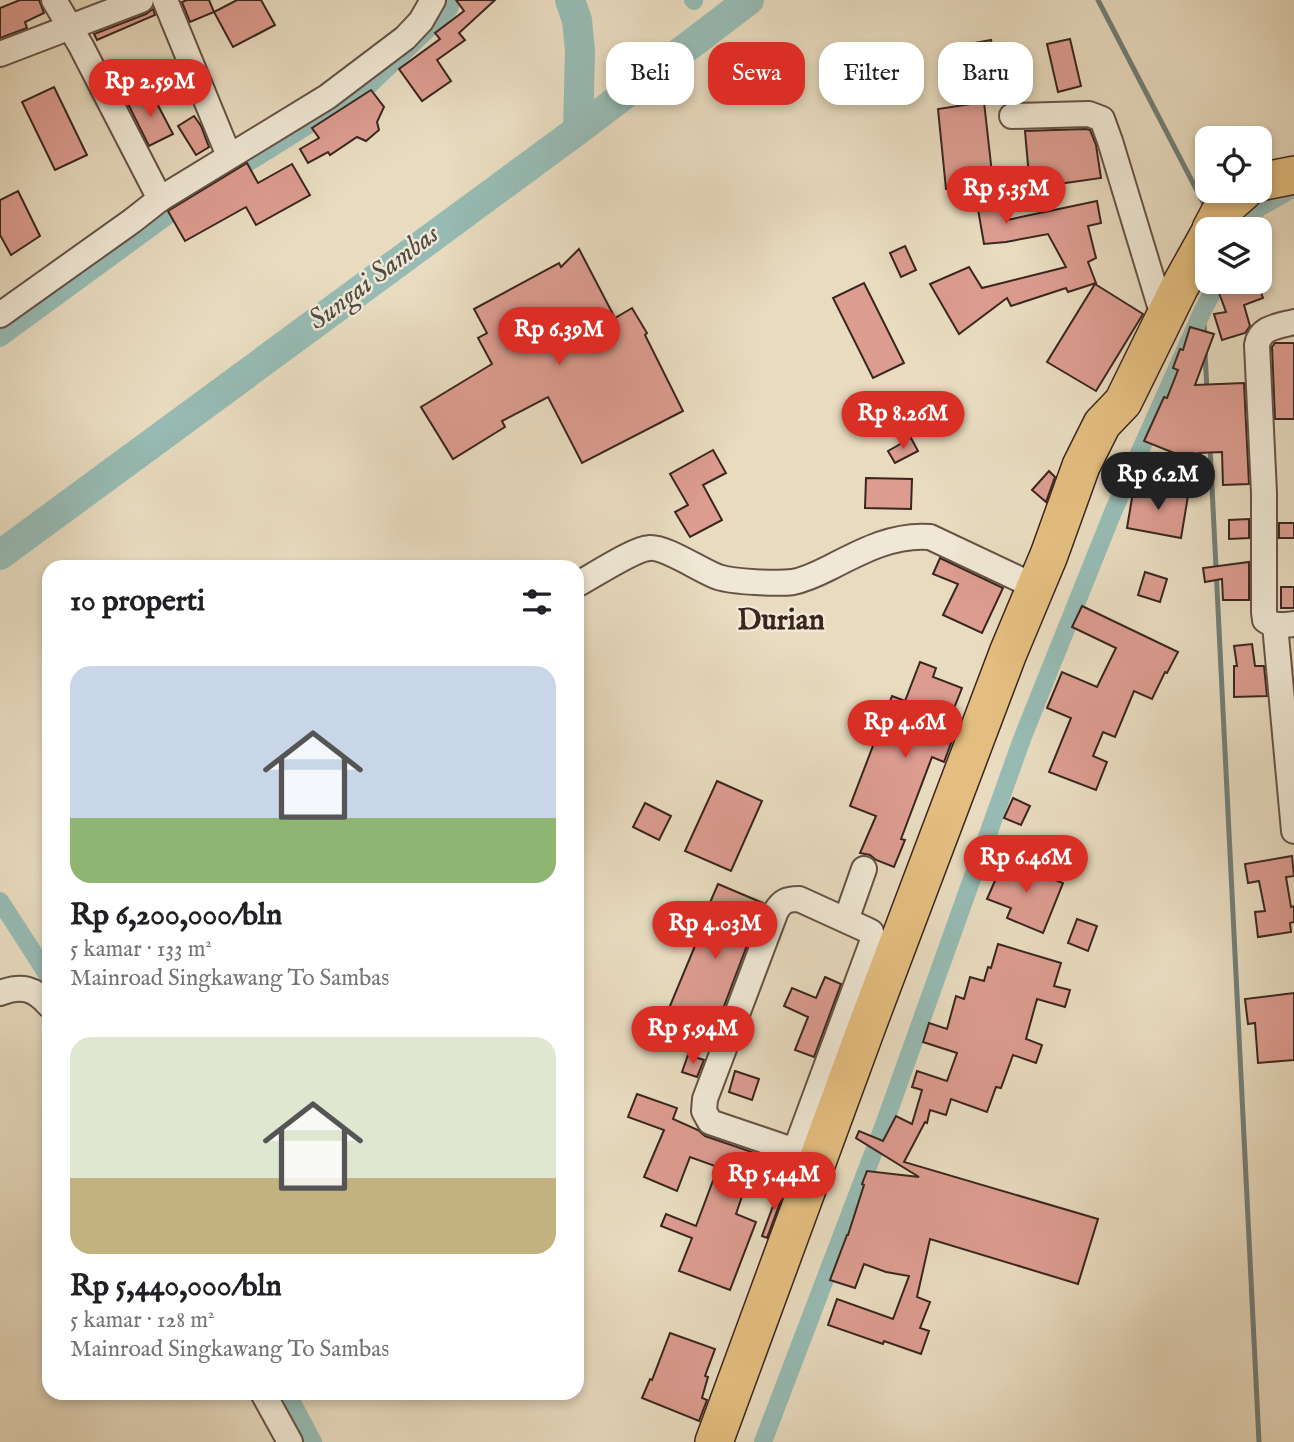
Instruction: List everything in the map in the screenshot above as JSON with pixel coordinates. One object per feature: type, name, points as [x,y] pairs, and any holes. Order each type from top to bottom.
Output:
[{"type":"highway","points":[[1272,180],[1294,175]]},
{"type":"highway","points":[[1217,217],[1230,203]]},
{"type":"highway","points":[[737,1442],[869,1085],[989,703],[1092,441],[1102,424],[1124,402],[1195,261]]},
{"type":"highway","points":[[714,1442],[773,1277],[807,1155],[867,992],[911,946],[955,855],[1031,655],[1121,434],[1124,402]]},
{"type":"street","points":[[54,0],[81,46],[160,199]]},
{"type":"street","points":[[0,54],[141,0]]},
{"type":"street","points":[[165,0],[229,156]]},
{"type":"street","points":[[0,315],[160,199],[327,97],[405,38],[421,21],[433,0]]},
{"type":"street","points":[[1012,116],[1089,114],[1102,119],[1164,319]]},
{"type":"street","points":[[1294,322],[1268,328],[1258,336],[1257,345],[1264,493],[1264,612],[1265,620],[1284,625],[1294,831]]},
{"type":"street","points":[[584,581],[650,547],[663,550],[720,578],[792,582],[812,577],[882,543],[917,536],[930,537],[1036,587]]},
{"type":"street","points":[[846,920],[864,869]]},
{"type":"street","points":[[807,1155],[710,1122],[704,1111],[705,1099],[780,904],[799,899],[867,930],[872,935],[867,992]]},
{"type":"street","points":[[0,993],[22,988],[38,993],[42,997]]},
{"type":"street","points":[[267,1400],[290,1442]]},
{"type":"building","points":[[20,0],[39,0],[44,13],[25,22],[27,28],[0,38],[0,8]]},
{"type":"building","points":[[209,0],[214,12],[190,22],[182,2]]},
{"type":"building","points":[[237,0],[261,0],[275,25],[233,47],[214,12]]},
{"type":"building","points":[[456,0],[495,0],[459,33],[465,40],[437,60],[451,81],[422,101],[399,69],[440,39],[435,33],[464,11]]},
{"type":"building","points":[[153,9],[155,15],[97,40],[94,34],[146,14]]},
{"type":"building","points":[[1070,39],[1081,86],[1058,92],[1047,44]]},
{"type":"building","points":[[54,87],[87,155],[55,170],[22,102]]},
{"type":"building","points":[[371,90],[384,107],[377,122],[379,130],[366,141],[357,137],[330,155],[328,152],[308,163],[300,149],[319,138],[312,128]]},
{"type":"building","points":[[151,92],[173,134],[149,146],[128,104]]},
{"type":"building","points":[[984,105],[995,200],[1003,199],[1007,220],[1097,201],[1101,223],[1088,226],[1096,258],[1088,262],[1096,283],[1068,292],[1066,288],[1011,306],[1007,298],[959,334],[930,284],[969,267],[982,288],[1066,267],[1048,234],[984,244],[974,186],[946,189],[938,109]]},
{"type":"building","points":[[194,116],[209,147],[196,155],[178,126]]},
{"type":"building","points":[[1090,130],[1096,145],[1101,178],[1030,188],[1025,131]]},
{"type":"building","points":[[247,163],[258,183],[292,164],[310,195],[256,225],[246,207],[185,241],[168,211]]},
{"type":"building","points":[[18,191],[40,236],[11,255],[0,235],[0,200]]},
{"type":"building","points":[[905,246],[916,270],[901,277],[890,253]]},
{"type":"building","points":[[579,249],[615,318],[632,308],[647,333],[645,335],[683,411],[582,463],[548,397],[502,421],[505,427],[453,459],[421,407],[492,364],[478,338],[487,333],[474,309],[559,263],[561,267]]},
{"type":"building","points":[[864,283],[904,363],[873,378],[833,298]]},
{"type":"building","points":[[1095,284],[1143,314],[1096,391],[1047,362]]},
{"type":"building","points":[[1219,294],[1262,294],[1263,298],[1244,305],[1250,326],[1245,333],[1222,340],[1214,314],[1226,312]]},
{"type":"building","points":[[1190,327],[1214,334],[1195,385],[1244,383],[1249,484],[1223,485],[1222,452],[1198,453],[1194,461],[1144,441],[1164,397],[1167,398],[1178,370],[1173,368],[1180,349],[1183,350]]},
{"type":"building","points":[[1275,343],[1294,343],[1294,419],[1275,419],[1272,347]]},
{"type":"building","points":[[911,438],[918,451],[895,463],[888,451]]},
{"type":"building","points":[[713,450],[726,473],[703,485],[722,520],[690,537],[675,512],[688,505],[670,474]]},
{"type":"building","points":[[1049,471],[1055,477],[1046,502],[1032,490]]},
{"type":"building","points":[[866,478],[912,479],[911,509],[865,508]]},
{"type":"building","points":[[1134,486],[1188,496],[1181,538],[1127,528]]},
{"type":"building","points":[[1249,519],[1249,538],[1229,539],[1229,520]]},
{"type":"building","points":[[1279,523],[1294,523],[1294,538],[1279,538]]},
{"type":"building","points":[[940,558],[1003,588],[982,633],[943,615],[958,584],[933,574]]},
{"type":"building","points":[[1249,562],[1249,600],[1223,600],[1222,579],[1205,582],[1203,568]]},
{"type":"building","points":[[1145,572],[1167,579],[1160,602],[1138,595]]},
{"type":"building","points":[[1281,587],[1294,587],[1294,608],[1281,608]]},
{"type":"building","points":[[1082,606],[1178,652],[1152,699],[1134,691],[1115,737],[1103,732],[1093,756],[1107,762],[1096,790],[1049,772],[1071,718],[1047,708],[1062,672],[1097,687],[1116,648],[1072,627]]},
{"type":"building","points":[[1252,644],[1255,666],[1264,666],[1267,696],[1234,697],[1234,666],[1237,666],[1234,646]]},
{"type":"building","points":[[920,662],[936,668],[933,677],[962,688],[951,716],[960,719],[944,762],[932,757],[901,839],[905,840],[894,867],[860,853],[876,816],[850,806],[892,696],[905,701]]},
{"type":"building","points":[[717,781],[762,801],[731,871],[685,851]]},
{"type":"building","points":[[1013,798],[1030,806],[1021,825],[1004,818]]},
{"type":"building","points":[[645,803],[671,816],[659,840],[633,827]]},
{"type":"building","points":[[1292,856],[1294,876],[1286,877],[1291,907],[1294,906],[1291,932],[1258,937],[1255,912],[1265,911],[1259,881],[1248,883],[1245,864]]},
{"type":"building","points":[[1004,860],[1063,883],[1043,933],[1007,918],[1011,908],[987,899]]},
{"type":"building","points":[[718,884],[763,903],[712,1038],[665,1018]]},
{"type":"building","points":[[1077,919],[1097,926],[1088,951],[1068,943]]},
{"type":"building","points":[[998,944],[1061,963],[1054,986],[1070,990],[1065,1007],[1037,999],[1026,1039],[1042,1045],[1036,1063],[1013,1055],[1001,1088],[996,1087],[987,1112],[951,1099],[946,1115],[930,1110],[927,1123],[925,1122],[904,1162],[1098,1219],[1078,1284],[930,1239],[917,1297],[930,1302],[920,1328],[929,1331],[921,1354],[828,1325],[837,1299],[893,1319],[909,1276],[864,1264],[855,1288],[830,1280],[848,1235],[867,1171],[919,1177],[856,1138],[859,1131],[883,1141],[896,1116],[912,1124],[922,1090],[912,1087],[917,1071],[947,1081],[957,1053],[923,1042],[929,1023],[947,1029],[956,996],[964,999],[970,977],[984,981]]},
{"type":"building","points":[[825,977],[841,984],[814,1057],[795,1050],[808,1017],[784,1006],[792,988],[816,998]]},
{"type":"building","points":[[1294,993],[1294,1060],[1258,1063],[1255,1023],[1248,1024],[1245,999]]},
{"type":"building","points":[[688,1055],[704,1060],[697,1077],[682,1072]]},
{"type":"building","points":[[735,1071],[759,1079],[752,1100],[729,1092]]},
{"type":"building","points":[[637,1094],[677,1108],[673,1119],[705,1136],[769,1158],[759,1183],[748,1179],[736,1214],[756,1222],[730,1290],[679,1271],[692,1238],[661,1226],[666,1214],[696,1226],[718,1167],[690,1157],[677,1191],[644,1177],[664,1130],[628,1117]]},
{"type":"building","points":[[780,1187],[785,1189],[767,1238],[762,1236]]},
{"type":"building","points":[[670,1333],[715,1349],[705,1376],[708,1377],[702,1398],[707,1400],[699,1421],[642,1398]]},
{"type":"waterway","points":[[228,175],[363,91],[449,9],[452,0]]},
{"type":"waterway","points":[[570,0],[577,20],[580,51],[578,130]]},
{"type":"waterway","name":"Sungai Sambas","points":[[0,555],[578,130],[749,0]]},
{"type":"waterway","points":[[1098,0],[1204,208]]},
{"type":"waterway","points":[[1253,217],[1257,209],[1294,188]]},
{"type":"waterway","points":[[0,338],[189,200]]},
{"type":"waterway","points":[[763,1442],[885,1122],[1022,739],[1113,512],[1212,294]]},
{"type":"waterway","points":[[1203,310],[1205,338]]},
{"type":"waterway","points":[[1205,352],[1207,391]]},
{"type":"waterway","points":[[1210,446],[1259,1442]]},
{"type":"waterway","points":[[0,901],[42,966]]},
{"type":"waterway","points":[[291,1400],[313,1442]]},
{"type":"district","name":"Durian","points":[[781,621]]}]
